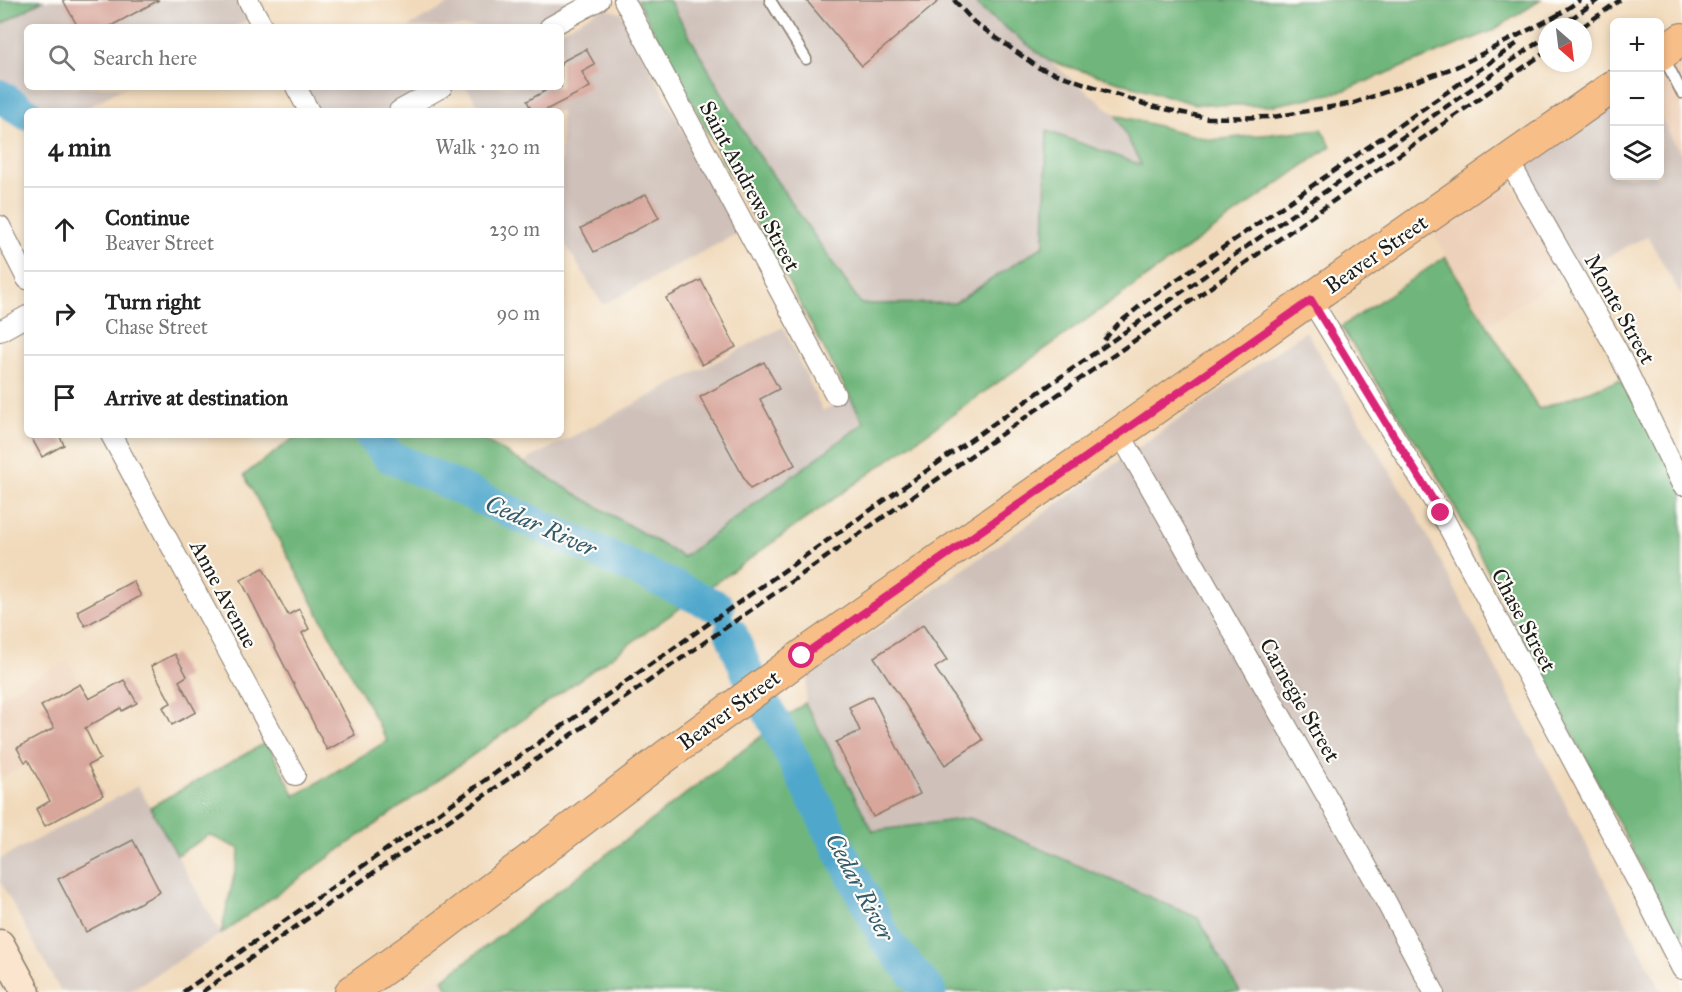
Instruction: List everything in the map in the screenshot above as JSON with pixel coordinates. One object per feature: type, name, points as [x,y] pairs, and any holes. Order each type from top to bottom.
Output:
[{"type":"main road","name":"Beaver Street","points":[[353,991],[802,656],[1610,89]]},
{"type":"main road","points":[[0,944],[26,992]]},
{"type":"street","points":[[248,0],[261,24]]},
{"type":"street","points":[[555,24],[599,0]]},
{"type":"street","name":"Saint Andrews Street","points":[[624,0],[835,394]]},
{"type":"street","points":[[298,90],[307,108]]},
{"type":"street","points":[[404,108],[437,90]]},
{"type":"street","name":"Monte Street","points":[[1508,160],[1617,350],[1682,485]]},
{"type":"street","points":[[0,226],[24,273]]},
{"type":"street","name":"Chase Street","points":[[1311,300],[1441,513],[1682,969]]},
{"type":"street","points":[[0,331],[24,318]]},
{"type":"street","name":"Carnegie Street","points":[[1120,434],[1374,879],[1434,992]]},
{"type":"street","name":"Anne Avenue","points":[[113,438],[295,775]]},
{"type":"lane","points":[[770,0],[806,59]]},
{"type":"lane","points":[[1668,49],[1682,93]]},
{"type":"shaded area","points":[[43,0],[238,0],[249,19],[240,24],[24,24],[24,90],[120,90],[86,108],[39,108],[0,81],[0,25]]},
{"type":"shaded area","points":[[457,0],[585,0],[541,24],[413,24]]},
{"type":"shaded area","points":[[669,0],[974,0],[981,9],[1116,115],[1142,166],[1047,131],[1044,245],[955,303],[861,304],[750,142]]},
{"type":"shaded area","points":[[603,8],[621,13],[738,233],[603,305],[564,243],[564,108],[480,108],[468,90],[564,90],[564,29]]},
{"type":"shaded area","points":[[1682,58],[1682,156],[1664,124],[1664,71]]},
{"type":"shaded area","points":[[306,90],[423,90],[390,108],[316,108]]},
{"type":"shaded area","points":[[1610,107],[1610,180],[1664,180],[1664,124],[1682,156],[1682,296],[1647,236],[1581,271],[1525,179],[1526,164]]},
{"type":"shaded area","points":[[1507,177],[1563,276],[1487,325],[1431,230]]},
{"type":"shaded area","points":[[783,327],[823,411],[850,397],[864,423],[683,557],[523,462]]},
{"type":"shaded area","points":[[1306,331],[1421,523],[1662,992],[1240,992],[1198,918],[970,818],[873,831],[805,703],[808,677]]},
{"type":"shaded area","points":[[68,660],[103,723],[0,779],[0,697]]},
{"type":"shaded area","points":[[138,786],[221,934],[128,992],[61,992],[0,881],[0,859]]},
{"type":"shaded area","points":[[440,974],[449,992],[415,992]]},
{"type":"green space","points":[[0,0],[43,0],[0,25]]},
{"type":"green space","points":[[637,0],[669,0],[750,142],[861,304],[955,303],[1044,245],[1047,131],[1141,165],[1116,115],[1211,140],[1321,129],[1331,146],[221,934],[240,849],[209,835],[177,855],[150,807],[267,742],[295,796],[387,741],[244,475],[294,438],[481,438],[683,557],[864,423]]},
{"type":"green space","points":[[974,0],[1541,0],[1492,31],[1340,92],[1270,106],[1194,104],[1049,61],[981,9]]},
{"type":"green space","points":[[1445,257],[1539,409],[1620,380],[1682,468],[1682,945],[1442,482],[1341,327]]},
{"type":"green space","points":[[805,703],[873,831],[970,818],[1198,918],[1240,992],[449,992],[443,979]]},
{"type":"building","points":[[63,0],[159,0],[115,24],[76,24]]},
{"type":"building","points":[[806,0],[940,0],[862,66]]},
{"type":"building","points":[[586,49],[595,65],[582,72],[590,87],[550,108],[530,108],[527,101],[544,90],[564,90],[564,60]]},
{"type":"building","points":[[646,194],[659,218],[594,252],[581,228]]},
{"type":"building","points":[[701,280],[736,347],[702,365],[666,298]]},
{"type":"building","points":[[764,362],[779,389],[760,399],[795,465],[750,489],[700,397]]},
{"type":"building","points":[[32,438],[60,438],[64,445],[42,457]]},
{"type":"building","points":[[263,568],[288,615],[299,609],[309,629],[302,633],[355,735],[327,750],[241,580]]},
{"type":"building","points":[[133,581],[141,596],[85,626],[77,611]]},
{"type":"building","points":[[923,625],[947,660],[935,668],[983,740],[945,765],[874,657]]},
{"type":"building","points":[[175,654],[187,676],[179,681],[196,712],[172,725],[163,707],[171,703],[151,666]]},
{"type":"building","points":[[124,680],[137,703],[122,711],[121,708],[85,728],[100,759],[88,765],[103,795],[45,826],[36,809],[50,801],[28,760],[25,762],[17,748],[54,728],[41,706],[80,684],[89,699]]},
{"type":"building","points":[[872,696],[920,794],[873,817],[836,742],[860,731],[849,707]]},
{"type":"building","points":[[133,840],[160,892],[86,932],[58,879]]},
{"type":"waterway","name":"Cedar River","points":[[0,96],[24,112]]},
{"type":"waterway","name":"Cedar River","points":[[374,438],[389,456],[718,607]]},
{"type":"waterway","name":"Cedar River","points":[[731,633],[748,674]]},
{"type":"waterway","name":"Cedar River","points":[[768,710],[887,942],[930,992]]},
{"type":"railway","points":[[954,0],[974,22],[1039,68],[1150,106],[1208,118],[1273,117],[1354,103],[1456,67],[1562,13]]},
{"type":"railway","points":[[1555,17],[1580,0]]},
{"type":"railway","points":[[1572,18],[1598,0]]},
{"type":"railway","points":[[1592,20],[1620,0]]},
{"type":"railway","points":[[183,992],[1538,42]]},
{"type":"railway","points":[[1104,340],[1118,324],[1146,301],[1518,43]]},
{"type":"railway","points":[[202,992],[1538,57]]},
{"type":"route","points":[[802,656],[1311,300],[1441,513]]}]
